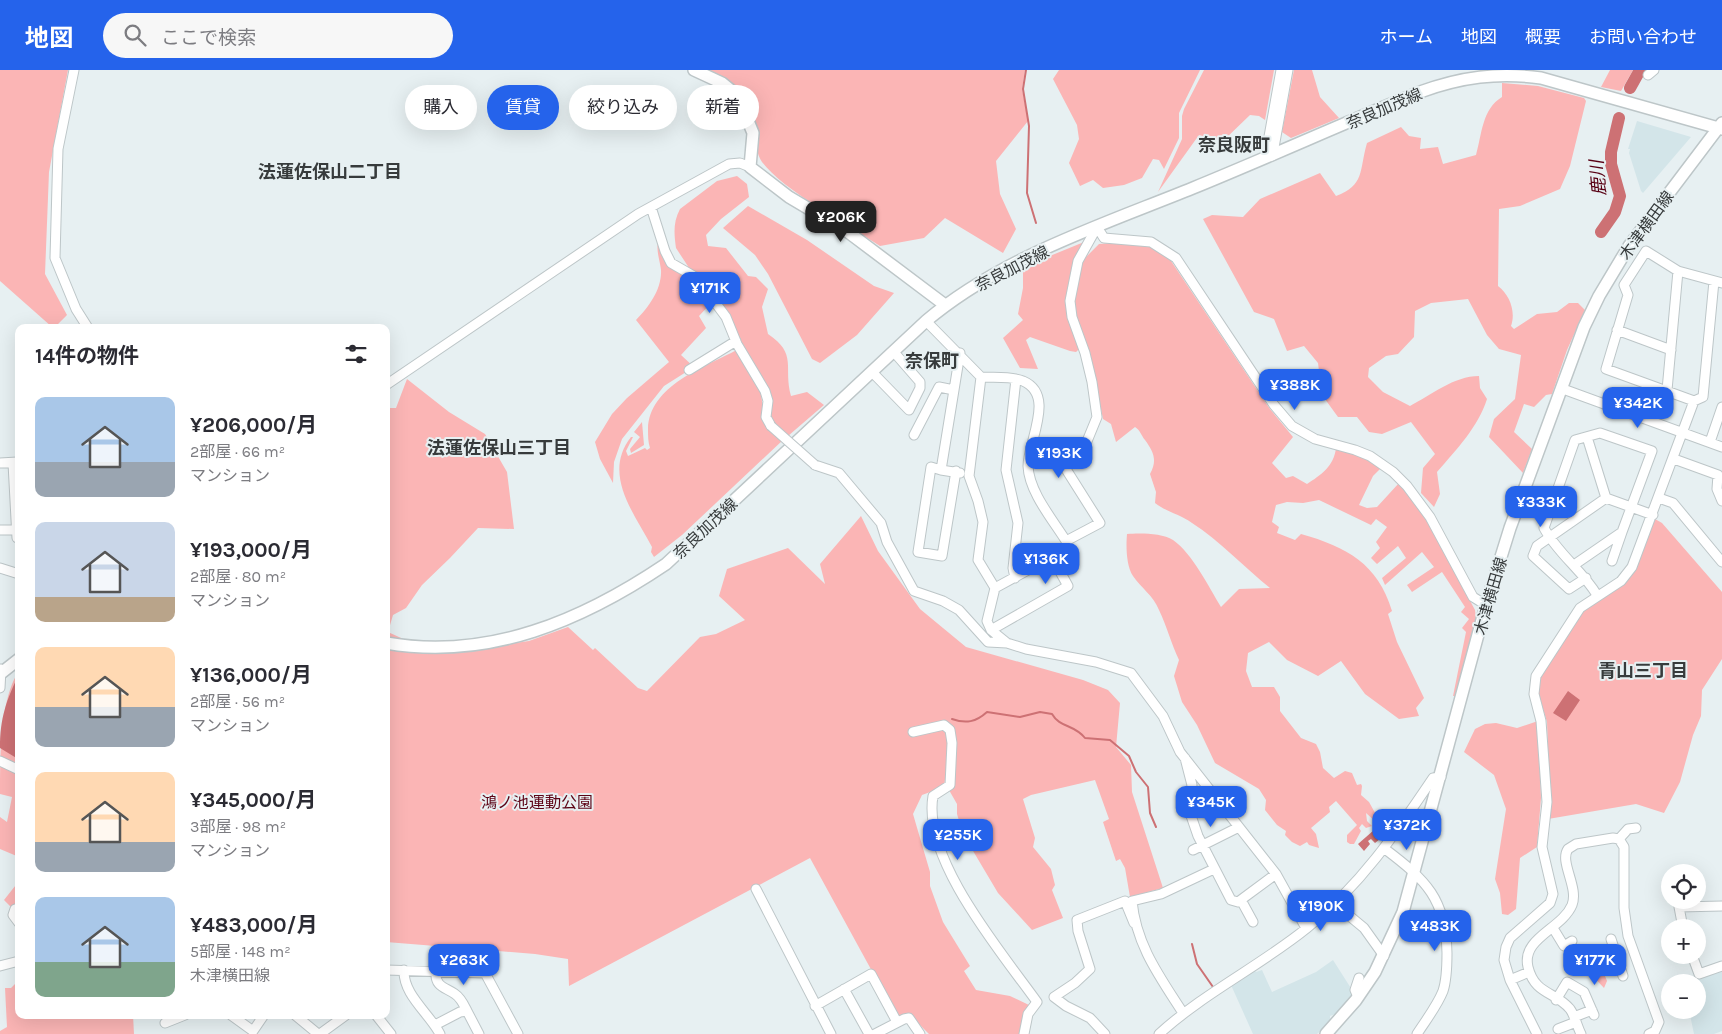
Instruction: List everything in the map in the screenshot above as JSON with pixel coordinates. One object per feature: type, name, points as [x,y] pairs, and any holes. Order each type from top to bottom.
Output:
[{"type":"main road","points":[[694,70],[722,82],[738,96],[753,133],[750,167],[789,197],[848,232],[945,305]]},
{"type":"main road","name":"奈良加茂線","points":[[390,643],[436,647],[514,638],[570,619],[618,595],[666,564],[945,305],[1014,264],[1097,227],[1446,83],[1487,75],[1541,78],[1721,124]]},
{"type":"main road","name":"木津横田線","points":[[1326,1034],[1358,997],[1384,956],[1403,912],[1486,605],[1510,528],[1584,327],[1613,271],[1721,124]]},
{"type":"main road","points":[[1,672],[15,663]]},
{"type":"street","points":[[74,70],[58,149],[55,258],[76,309],[85,324]]},
{"type":"street","points":[[1272,156],[1268,142],[1281,70]]},
{"type":"street","points":[[1272,156],[1288,70]]},
{"type":"street","points":[[390,382],[651,207],[728,164],[740,163],[750,167]]},
{"type":"street","points":[[651,207],[664,251],[671,263],[697,278],[726,317],[736,341],[765,391],[768,401],[766,417],[771,426],[815,465],[839,473],[881,523],[887,542],[914,591],[943,601],[959,610],[988,642],[1007,643],[1026,649],[1096,662],[1131,673],[1163,716],[1185,758],[1276,874],[1306,928]]},
{"type":"street","points":[[926,321],[981,376],[1024,381],[1036,392],[1040,407],[1028,466],[1034,489],[1066,541],[1100,523],[1064,466],[1082,451],[1097,417],[1092,382],[1072,317],[1070,301],[1078,261],[1097,227],[1104,238],[1151,242],[1176,258],[1274,405],[1292,426],[1315,440],[1339,445],[1370,456],[1393,472],[1407,486],[1430,517],[1474,597],[1486,605]]},
{"type":"street","points":[[1537,1034],[1510,980],[1504,960],[1508,942],[1516,931],[1550,903],[1553,894],[1542,848],[1547,802],[1541,721],[1534,685],[1536,676],[1574,617],[1597,595],[1627,575],[1638,554],[1694,401],[1703,397],[1718,282],[1678,271],[1646,251],[1624,285],[1628,295],[1606,369],[1694,401]]},
{"type":"street","points":[[1667,390],[1678,271]]},
{"type":"street","points":[[1617,330],[1670,350]]},
{"type":"street","points":[[689,370],[736,341]]},
{"type":"street","points":[[872,372],[909,410],[920,388],[920,382],[893,352]]},
{"type":"street","points":[[941,470],[960,353]]},
{"type":"street","points":[[981,376],[969,476],[983,522],[978,560],[995,588],[987,621],[991,630],[1007,643]]},
{"type":"street","points":[[1015,578],[1013,568],[1018,523],[1006,470],[1016,380]]},
{"type":"street","points":[[914,435],[939,387],[954,390]]},
{"type":"street","points":[[1562,389],[1722,446]]},
{"type":"street","points":[[1710,442],[1722,407]]},
{"type":"street","points":[[1597,595],[1586,578],[1559,552],[1544,528],[1576,440],[1600,433],[1652,451],[1612,561]]},
{"type":"street","points":[[1588,437],[1606,498]]},
{"type":"street","points":[[1674,459],[1718,475],[1718,490],[1722,501]]},
{"type":"street","points":[[0,463],[15,462]]},
{"type":"street","points":[[956,471],[942,556],[918,552],[931,467],[956,471],[969,476]]},
{"type":"street","points":[[1606,498],[1653,515]]},
{"type":"street","points":[[1586,578],[1569,589],[1533,556],[1537,546],[1606,498]]},
{"type":"street","points":[[1659,498],[1673,503],[1722,562]]},
{"type":"street","points":[[0,530],[15,534]]},
{"type":"street","points":[[1574,565],[1622,532]]},
{"type":"street","points":[[991,630],[1068,586],[1052,557],[995,588]]},
{"type":"street","points":[[0,568],[15,573]]},
{"type":"street","points":[[0,688],[1,672]]},
{"type":"street","points":[[913,732],[944,725],[950,730],[952,743],[950,785],[933,796],[930,811],[944,859],[969,908],[1037,1002]]},
{"type":"street","points":[[1185,758],[1192,785],[1188,807],[1214,869],[1231,900],[1238,902],[1242,900],[1276,874]]},
{"type":"street","points":[[0,761],[15,768]]},
{"type":"street","points":[[1165,1032],[1183,1013],[1306,928],[1335,904],[1385,848],[1433,778],[1441,777]]},
{"type":"street","points":[[1194,850],[1239,827]]},
{"type":"street","points":[[1619,839],[1628,829],[1636,828]]},
{"type":"street","points":[[1581,1034],[1567,1007],[1540,990],[1529,972],[1526,955],[1530,947],[1561,922],[1572,904],[1573,887],[1565,859],[1568,849],[1576,844],[1613,838],[1619,839],[1624,847],[1624,908],[1634,952],[1658,1022],[1655,1031],[1649,1034]]},
{"type":"street","points":[[1385,848],[1414,871],[1440,907],[1447,934],[1446,976],[1443,990],[1417,1034]]},
{"type":"street","points":[[1134,923],[1132,901],[1162,894],[1214,869]]},
{"type":"street","points":[[756,889],[831,1034]]},
{"type":"street","points":[[1242,900],[1253,922]]},
{"type":"street","points":[[1024,1034],[1028,1014],[1037,1002],[1054,997],[1075,984],[1090,969],[1078,932],[1077,920],[1126,901],[1154,970],[1183,1013]]},
{"type":"street","points":[[1335,904],[1364,928],[1384,956]]},
{"type":"street","points":[[1681,919],[1679,907],[1722,906]]},
{"type":"street","points":[[1553,928],[1564,946],[1572,941]]},
{"type":"street","points":[[1611,939],[1624,976]]},
{"type":"street","points":[[1618,958],[1634,952]]},
{"type":"street","points":[[0,966],[15,962]]},
{"type":"street","points":[[1695,964],[1699,974],[1722,966]]},
{"type":"street","points":[[390,970],[485,973],[518,1034]]},
{"type":"street","points":[[404,970],[403,978],[408,990],[440,1034]]},
{"type":"street","points":[[436,972],[436,979],[439,984],[457,996],[478,1034]]},
{"type":"street","points":[[1510,980],[1529,972]]},
{"type":"street","points":[[815,1006],[871,974],[897,1022]]},
{"type":"street","points":[[1358,978],[1356,990],[1358,997]]},
{"type":"street","points":[[1556,1000],[1567,982],[1584,992],[1593,1013],[1558,1029]]},
{"type":"street","points":[[844,989],[869,1034]]},
{"type":"street","points":[[1054,997],[1066,1006],[1090,1018],[1105,1034]]},
{"type":"street","points":[[435,1025],[460,1012],[467,1011]]},
{"type":"street","points":[[875,1034],[890,1031],[897,1022],[910,1018],[920,1034]]},
{"type":"street","points":[[165,1023],[175,1019]]},
{"type":"street","points":[[239,1019],[253,1031],[261,1019]]},
{"type":"street","points":[[300,1019],[319,1034],[340,1019]]},
{"type":"street","points":[[379,1019],[390,1034]]},
{"type":"shaded area","points":[[1637,121],[1691,137],[1643,193],[1629,153],[1630,149],[1628,149]]},
{"type":"shaded area","points":[[15,684],[15,757],[0,748],[1,728]]},
{"type":"shaded area","points":[[1568,691],[1580,700],[1566,721],[1553,713]]},
{"type":"shaded area","points":[[1374,830],[1380,839],[1375,843],[1371,839],[1368,841],[1370,844],[1364,851],[1358,844]]},
{"type":"shaded area","points":[[1333,960],[1354,993],[1338,1013],[1330,1016],[1330,1022],[1317,1034],[1253,1034],[1231,985],[1254,969],[1256,972],[1262,970],[1272,992],[1316,972]]},
{"type":"shaded area","points":[[1722,970],[1722,1031],[1714,1034],[1694,1034],[1691,1019],[1706,1019],[1706,975]]},
{"type":"green space","points":[[0,70],[68,70],[49,172],[45,274],[67,315],[58,324],[49,324],[0,281]]},
{"type":"green space","points":[[700,70],[1025,70],[1022,89],[1028,121],[996,161],[1000,194],[1016,229],[1003,253],[945,218],[924,238],[880,246],[800,196],[772,173],[759,156],[753,130],[759,130],[759,85],[722,85]]},
{"type":"green space","points":[[1059,70],[1200,70],[1179,113],[1179,138],[1164,169],[1159,160],[1153,159],[1142,178],[1124,185],[1103,188],[1093,180],[1080,186],[1069,163],[1079,139],[1077,125],[1053,79]]},
{"type":"green space","points":[[1204,70],[1274,70],[1265,120],[1259,116],[1250,115],[1223,141],[1199,135],[1158,192],[1182,139],[1182,116],[1184,109]]},
{"type":"green space","points":[[1294,70],[1312,70],[1320,97],[1339,118],[1291,138],[1282,132]]},
{"type":"green space","points":[[1610,70],[1633,70],[1621,91],[1601,87]]},
{"type":"green space","points":[[1502,83],[1538,86],[1584,98],[1586,101],[1570,166],[1560,189],[1520,206],[1499,209],[1498,286],[1506,294],[1511,304],[1513,315],[1511,326],[1514,329],[1537,314],[1557,312],[1569,303],[1578,303],[1585,310],[1567,350],[1552,394],[1546,395],[1534,407],[1524,404],[1514,432],[1532,449],[1523,473],[1489,437],[1494,419],[1515,399],[1521,355],[1499,349],[1487,335],[1468,299],[1431,303],[1415,311],[1414,337],[1398,354],[1386,356],[1369,368],[1368,377],[1383,392],[1410,406],[1461,379],[1479,376],[1480,388],[1487,399],[1472,428],[1437,472],[1440,494],[1434,507],[1421,493],[1423,468],[1435,454],[1411,422],[1382,434],[1369,432],[1357,417],[1338,417],[1322,395],[1318,363],[1304,346],[1287,351],[1274,319],[1254,312],[1203,219],[1212,215],[1243,217],[1260,199],[1320,173],[1336,196],[1345,192],[1352,187],[1359,176],[1367,143],[1401,127],[1409,136],[1421,138],[1420,149],[1438,147],[1443,164],[1476,155],[1490,108],[1502,97]]},
{"type":"green space","points":[[737,176],[747,184],[749,197],[721,219],[706,235],[708,246],[726,248],[748,276],[756,277],[768,289],[762,307],[768,334],[783,348],[786,355],[791,396],[807,392],[824,405],[788,436],[770,420],[770,405],[737,341],[676,248],[675,228],[680,209],[717,181]]},
{"type":"green space","points":[[748,206],[807,240],[874,286],[894,293],[857,335],[820,363],[812,359],[768,274],[755,255],[723,228]]},
{"type":"green space","points":[[658,242],[668,263],[698,282],[713,301],[699,316],[706,328],[681,355],[694,367],[664,386],[622,439],[614,462],[613,483],[600,459],[595,442],[612,414],[627,398],[669,362],[636,320],[646,309],[657,291],[661,277]]},
{"type":"green space","points":[[1084,242],[1074,265],[1071,326],[1079,349],[1076,352],[1070,351],[1030,337],[1026,340],[1038,369],[1020,368],[1003,338],[1023,320],[1018,314],[1023,288],[1023,267]]},
{"type":"green space","points":[[1141,243],[1167,255],[1270,409],[1293,437],[1272,463],[1286,478],[1293,476],[1307,484],[1330,465],[1336,448],[1356,454],[1381,468],[1373,476],[1359,505],[1367,508],[1377,507],[1399,483],[1424,515],[1475,610],[1476,619],[1456,696],[1453,696],[1466,632],[1462,628],[1469,619],[1461,612],[1465,607],[1442,572],[1412,592],[1407,585],[1434,567],[1422,552],[1385,585],[1382,578],[1406,558],[1398,546],[1377,564],[1371,558],[1380,548],[1376,542],[1387,527],[1376,519],[1371,525],[1319,500],[1303,503],[1287,502],[1276,505],[1272,522],[1279,527],[1277,533],[1295,540],[1301,534],[1318,539],[1346,552],[1369,569],[1386,595],[1392,611],[1388,614],[1397,642],[1424,698],[1416,708],[1419,716],[1399,719],[1365,694],[1341,661],[1318,676],[1287,660],[1269,642],[1248,653],[1246,671],[1252,687],[1274,687],[1280,697],[1280,711],[1301,738],[1316,744],[1320,752],[1323,768],[1334,778],[1345,771],[1352,773],[1357,785],[1361,784],[1361,795],[1369,802],[1379,820],[1377,823],[1366,813],[1367,821],[1372,826],[1366,828],[1362,824],[1359,828],[1361,831],[1354,844],[1347,842],[1347,835],[1357,825],[1336,801],[1329,807],[1330,812],[1311,828],[1316,834],[1319,848],[1309,845],[1307,842],[1300,846],[1292,842],[1285,835],[1286,831],[1277,825],[1265,810],[1266,800],[1259,789],[1215,763],[1197,725],[1182,702],[1174,676],[1179,660],[1156,605],[1131,572],[1127,555],[1127,534],[1157,535],[1173,540],[1187,553],[1206,580],[1221,607],[1239,589],[1270,588],[1202,530],[1155,503],[1156,492],[1150,474],[1154,464],[1154,456],[1150,448],[1135,427],[1116,442],[1111,424],[1103,419],[1091,360],[1076,325],[1073,306],[1081,262],[1099,244]]},
{"type":"green space","points":[[737,350],[759,387],[762,412],[783,440],[682,535],[654,557],[651,552],[652,547],[624,493],[620,479],[623,451],[631,437],[633,437],[626,451],[628,456],[645,448],[647,450],[650,448],[648,429],[651,414],[658,401],[668,390],[695,371]]},
{"type":"green space","name":"鴻ノ池運動公園","points":[[407,379],[449,412],[485,434],[507,472],[514,529],[478,528],[422,585],[406,608],[393,615],[390,625],[390,408],[396,408]]},
{"type":"green space","points":[[642,422],[644,445],[631,453],[630,449],[640,437],[634,432]]},
{"type":"green space","name":"鴻ノ池運動公園","points":[[861,516],[878,551],[920,609],[966,647],[1083,680],[1108,690],[1120,703],[1116,747],[1131,765],[1132,792],[1163,888],[1130,897],[1125,868],[1120,859],[1116,861],[1103,822],[1109,819],[1095,780],[1031,795],[1023,799],[1035,838],[1033,847],[1051,869],[1055,885],[1052,890],[1063,918],[1032,930],[998,893],[963,834],[957,814],[957,804],[949,790],[953,729],[948,722],[949,748],[944,787],[922,795],[913,814],[930,872],[930,886],[943,922],[970,966],[964,971],[976,990],[1010,996],[1029,1005],[1023,1020],[1022,1034],[929,1034],[914,1019],[896,1015],[810,858],[569,986],[568,959],[535,954],[390,942],[390,633],[436,654],[529,641],[568,627],[593,650],[595,648],[638,688],[647,691],[700,637],[716,634],[745,620],[719,596],[727,569],[788,548],[825,584],[820,564]]},
{"type":"green space","points":[[1655,519],[1662,523],[1722,592],[1722,659],[1702,690],[1701,716],[1693,735],[1680,782],[1664,813],[1636,804],[1548,819],[1550,803],[1547,722],[1537,689],[1541,675],[1582,611],[1636,566]]},
{"type":"green space","points":[[15,679],[15,855],[0,849],[0,817],[7,822],[12,797],[0,794],[2,729],[8,697]]},
{"type":"green space","points":[[1538,721],[1541,798],[1537,847],[1520,858],[1516,909],[1508,915],[1502,914],[1500,893],[1495,879],[1506,809],[1494,775],[1464,752],[1475,729],[1485,724],[1496,723],[1517,728]]},
{"type":"green space","points":[[15,886],[15,911],[4,900]]},
{"type":"green space","points":[[1593,946],[1607,981],[1604,988],[1586,969],[1576,962],[1589,953]]},
{"type":"green space","points":[[15,984],[15,1019],[133,1019],[134,1034],[0,1034],[0,1031],[7,1027],[5,988],[11,988]]},
{"type":"waterway","points":[[1026,70],[1023,89],[1029,126],[1027,193],[1036,223]]},
{"type":"waterway","name":"鹿川","points":[[1630,88],[1640,70]]},
{"type":"waterway","name":"鹿川","points":[[1601,232],[1615,212],[1620,196],[1611,164],[1611,152],[1619,118]]},
{"type":"waterway","points":[[952,719],[971,721],[987,712],[1020,717],[1040,712],[1052,714],[1059,722],[1076,730],[1085,738],[1110,740],[1129,756],[1136,772],[1148,787],[1150,813],[1156,827]]},
{"type":"waterway","points":[[1192,944],[1197,964],[1213,987]]},
{"type":"district","name":"奈良阪町","points":[[1234,145]]},
{"type":"district","name":"法蓮佐保山二丁目","points":[[330,172]]},
{"type":"district","name":"奈保町","points":[[932,361]]},
{"type":"district","name":"法蓮佐保山三丁目","points":[[499,448]]},
{"type":"district","name":"青山三丁目","points":[[1643,671]]}]
